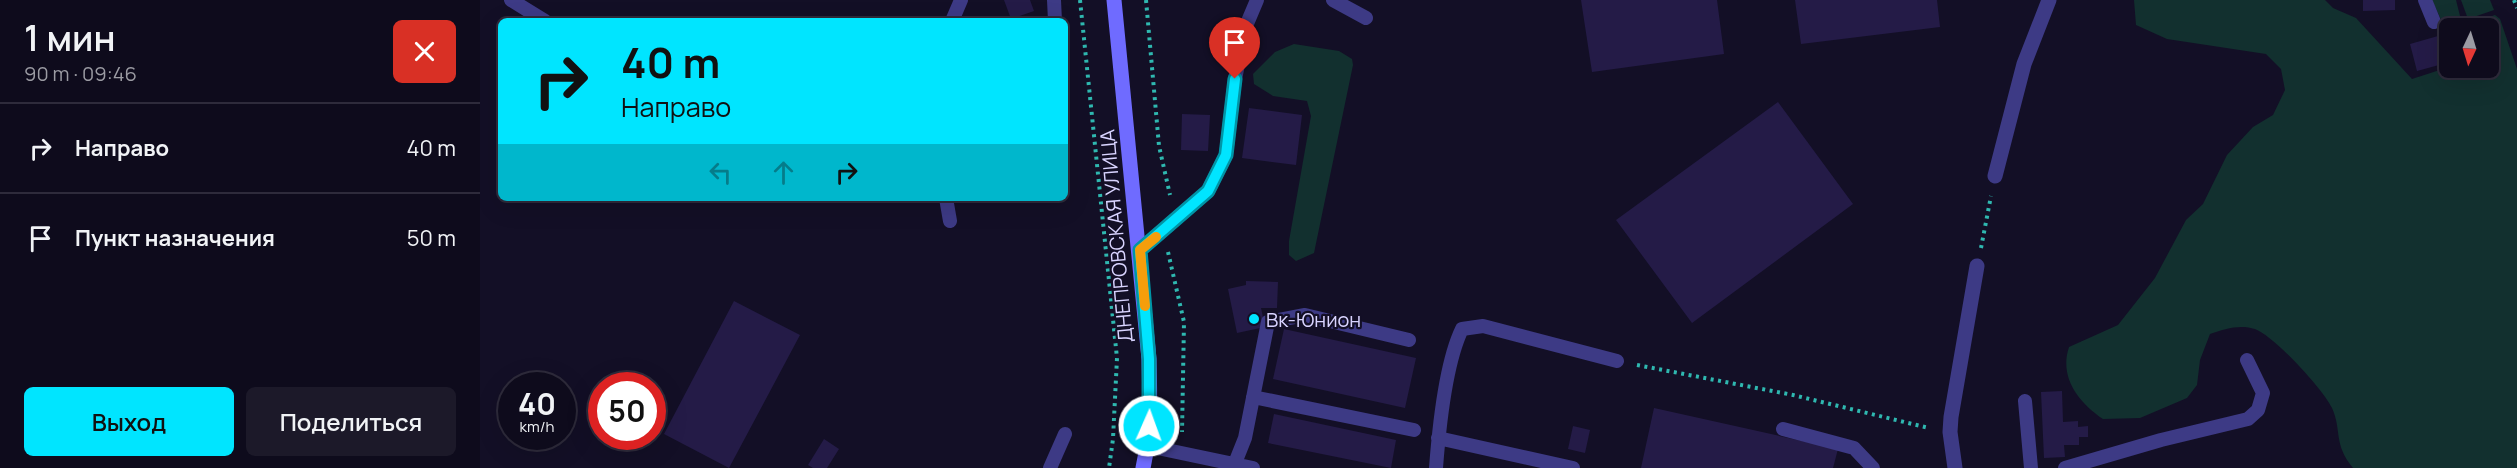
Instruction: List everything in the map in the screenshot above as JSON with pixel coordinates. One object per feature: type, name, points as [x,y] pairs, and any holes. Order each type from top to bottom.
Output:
[{"type":"main road","name":"ДНЕПРОВСКАЯ УЛИЦА","points":[[1114,0],[1149,359],[1148,447],[1143,468]]},
{"type":"street","points":[[1995,176],[2024,64],[2049,0]]},
{"type":"street","points":[[1955,468],[1950,432],[1957,376],[1977,266]]},
{"type":"lane","points":[[511,0],[539,18]]},
{"type":"lane","points":[[953,18],[961,0]]},
{"type":"lane","points":[[1054,0],[1055,18]]},
{"type":"lane","points":[[1140,250],[1208,191],[1226,155],[1237,69],[1246,26],[1257,0]]},
{"type":"lane","points":[[1333,0],[1366,18]]},
{"type":"lane","points":[[2425,0],[2434,22]]},
{"type":"lane","points":[[947,201],[950,221]]},
{"type":"lane","points":[[1234,466],[1245,438],[1268,322],[1305,315],[1409,340]]},
{"type":"lane","points":[[1436,468],[1438,438],[1455,344],[1462,329],[1483,326],[1617,362]]},
{"type":"lane","points":[[2066,468],[2161,440],[2248,419],[2258,410],[2263,393],[2247,360]]},
{"type":"lane","points":[[1253,397],[1414,430]]},
{"type":"lane","points":[[2025,401],[2031,468]]},
{"type":"lane","points":[[1783,429],[1854,448],[1873,468]]},
{"type":"lane","points":[[1050,468],[1065,434]]},
{"type":"lane","points":[[1438,438],[1573,468]]},
{"type":"lane","points":[[1148,447],[1252,468]]},
{"type":"path","points":[[1080,0],[1117,358],[1113,439],[1109,468]]},
{"type":"path","points":[[1146,0],[1159,146],[1165,181],[1178,219]]},
{"type":"path","points":[[2514,0],[2517,8]]},
{"type":"path","points":[[1977,266],[1995,176]]},
{"type":"path","points":[[1163,231],[1184,322],[1184,413],[1180,453]]},
{"type":"path","points":[[1617,362],[1793,395],[1950,432]]},
{"type":"green space","points":[[2134,0],[2325,0],[2333,8],[2356,18],[2412,79],[2439,70],[2439,78],[2499,78],[2500,19],[2517,69],[2517,468],[2353,468],[2343,452],[2335,416],[2327,399],[2309,376],[2274,342],[2255,329],[2244,327],[2210,334],[2200,360],[2197,385],[2187,398],[2140,418],[2103,419],[2079,397],[2073,388],[2067,369],[2069,347],[2118,325],[2155,278],[2186,220],[2203,204],[2227,155],[2253,127],[2273,115],[2285,90],[2281,69],[2266,54],[2167,39],[2136,25]]},
{"type":"green space","points":[[2432,0],[2456,0],[2460,18],[2440,18]]},
{"type":"green space","points":[[2461,0],[2490,0],[2494,10],[2468,18]]},
{"type":"green space","points":[[1294,44],[1339,51],[1352,59],[1353,65],[1314,253],[1296,261],[1289,255],[1289,241],[1311,116],[1307,101],[1273,96],[1254,84],[1253,74],[1275,52]]},
{"type":"building","points":[[1004,0],[1030,0],[1034,11],[1011,18]]},
{"type":"building","points":[[1581,0],[1717,0],[1724,54],[1592,72]]},
{"type":"building","points":[[1795,0],[1937,0],[1940,27],[1801,44]]},
{"type":"building","points":[[2363,0],[2395,0],[2395,10],[2363,11]]},
{"type":"building","points":[[2439,36],[2439,65],[2417,71],[2410,44]]},
{"type":"building","points":[[1778,102],[1853,204],[1692,323],[1616,220]]},
{"type":"building","points":[[1249,108],[1302,115],[1296,165],[1242,158]]},
{"type":"building","points":[[1182,114],[1210,115],[1208,151],[1181,150]]},
{"type":"building","points":[[1246,281],[1278,282],[1277,308],[1261,308],[1265,327],[1237,333],[1228,289],[1246,285]]},
{"type":"building","points":[[734,301],[800,335],[729,468],[666,435],[666,430]]},
{"type":"building","points":[[1284,329],[1416,358],[1405,408],[1273,379]]},
{"type":"building","points":[[2062,391],[2063,422],[2078,421],[2078,427],[2088,426],[2088,437],[2079,437],[2079,445],[2064,445],[2065,457],[2044,458],[2041,392]]},
{"type":"building","points":[[1654,408],[1838,449],[1833,468],[1641,468]]},
{"type":"building","points":[[1274,414],[1396,440],[1391,468],[1268,443]]},
{"type":"building","points":[[1573,426],[1590,430],[1585,453],[1568,449]]},
{"type":"building","points":[[824,439],[839,449],[827,468],[813,468],[808,465]]},
{"type":"slow traffic","points":[[1145,306],[1140,250],[1156,237]]},
{"type":"place","name":"Вк-Юнион","points":[[1254,319]]},
{"type":"route","points":[[1149,426],[1149,359],[1140,250],[1190,210],[1208,191],[1226,155],[1235,79]]}]
